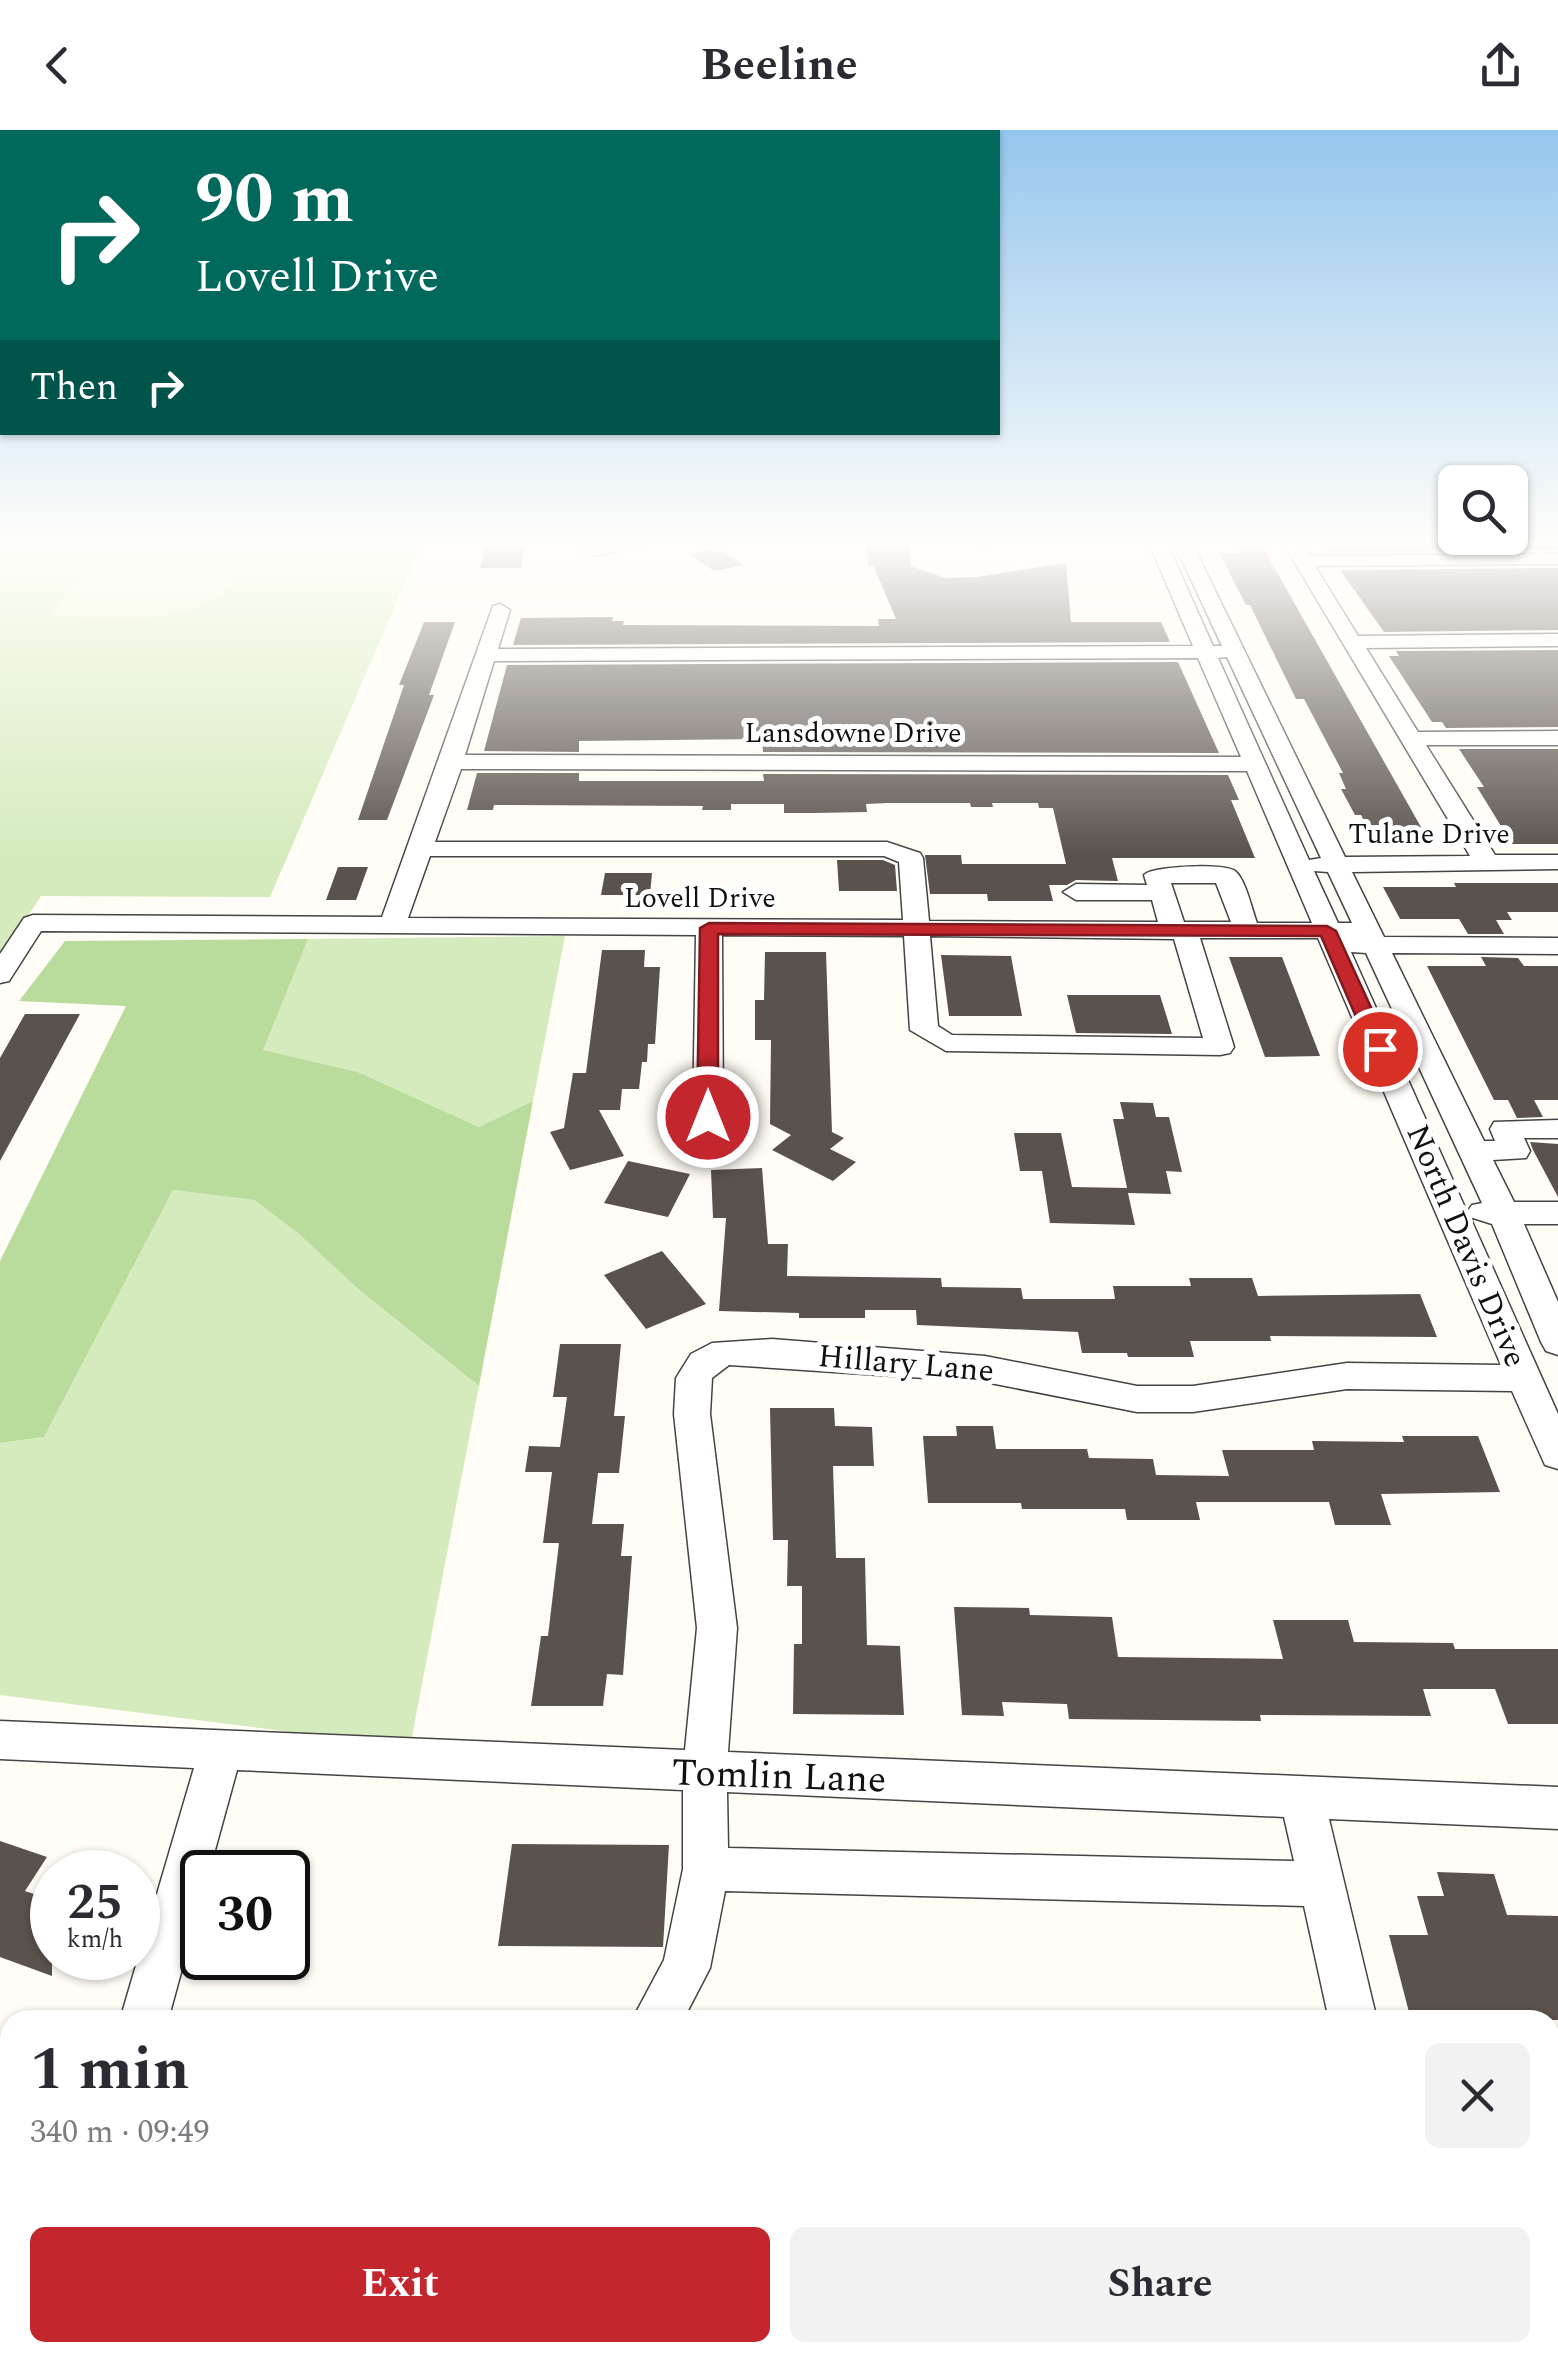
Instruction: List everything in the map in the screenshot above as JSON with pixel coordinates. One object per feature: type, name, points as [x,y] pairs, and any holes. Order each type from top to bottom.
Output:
[{"type":"street","points":[[392,926],[452,762],[488,647]]},
{"type":"street","name":"North Davis Drive","points":[[1203,647],[1558,1455]]},
{"type":"street","name":"North Davis Drive","points":[[1232,647],[1503,1213],[1558,1342]]},
{"type":"street","points":[[1355,647],[1487,863]]},
{"type":"street","points":[[486,655],[1234,652]]},
{"type":"street","points":[[1412,739],[1558,738]]},
{"type":"street","name":"Lansdowne Drive","points":[[452,762],[1254,764]]},
{"type":"street","points":[[420,849],[887,849],[911,858],[924,1030],[946,1043],[1220,1047],[1156,875],[1226,876],[1247,930]]},
{"type":"street","name":"Tulane Drive","points":[[1300,865],[1558,862]]},
{"type":"street","points":[[1076,892],[1162,893]]},
{"type":"street","name":"Lovell Drive","points":[[0,975],[33,923],[1247,930],[1330,938],[1558,946]]},
{"type":"street","points":[[708,1117],[709,928]]},
{"type":"street","points":[[1472,1150],[1515,1151],[1505,1130],[1558,1130]]},
{"type":"street","points":[[1454,1213],[1558,1213]]},
{"type":"street","name":"Hillary Lane","points":[[662,2010],[686,1968],[706,1869],[704,1774],[717,1628],[693,1396],[694,1378],[704,1363],[724,1352],[772,1352],[986,1369],[1137,1400],[1193,1400],[1258,1386],[1348,1376],[1523,1378]]},
{"type":"street","name":"Tomlin Lane","points":[[0,1740],[704,1774],[1558,1808]]},
{"type":"street","points":[[147,2010],[221,1751]]},
{"type":"street","points":[[1302,1798],[1351,2010]]},
{"type":"street","points":[[706,1869],[1322,1884]]},
{"type":"green space","points":[[0,647],[377,647],[270,897],[41,896],[0,959]]},
{"type":"green space","points":[[565,936],[533,1101],[479,1127],[358,1072],[262,1050],[308,939]]},
{"type":"green space","points":[[308,939],[263,1050],[358,1072],[479,1127],[533,1101],[479,1386],[254,1200],[173,1190],[44,1437],[0,1443],[0,1261],[126,1006],[19,1001],[65,941]]},
{"type":"green space","points":[[173,1190],[254,1200],[479,1386],[410,1747],[0,1695],[0,1443],[44,1437]]},
{"type":"building","points":[[414,647],[446,647],[429,695],[434,695],[387,820],[358,820],[404,685],[399,685]]},
{"type":"building","points":[[1271,647],[1319,647],[1430,843],[1376,843],[1341,789],[1346,789],[1339,773],[1343,773],[1304,699],[1296,699]]},
{"type":"building","points":[[1558,650],[1558,727],[1446,728],[1442,722],[1432,722],[1389,656],[1399,656],[1396,651]]},
{"type":"building","points":[[1178,662],[1219,753],[763,752],[762,739],[579,741],[579,752],[484,751],[507,665]]},
{"type":"building","points":[[1459,749],[1558,749],[1558,844],[1512,844],[1477,787],[1484,787]]},
{"type":"building","points":[[477,773],[579,773],[579,781],[764,781],[763,774],[1228,775],[1239,800],[1231,800],[1255,858],[1112,858],[1118,881],[1076,880],[1067,885],[1049,885],[1053,901],[988,901],[987,894],[930,894],[925,855],[961,855],[962,864],[1066,864],[1053,808],[1039,808],[1038,803],[971,807],[970,803],[888,803],[866,804],[867,812],[814,813],[784,813],[784,804],[731,804],[731,810],[702,810],[703,806],[494,805],[493,810],[467,810]]},
{"type":"building","points":[[837,860],[883,860],[895,865],[897,891],[839,891]]},
{"type":"building","points":[[338,867],[368,867],[356,900],[326,900]]},
{"type":"building","points":[[605,873],[652,873],[650,895],[601,895]]},
{"type":"building","points":[[1454,883],[1558,883],[1558,912],[1507,912],[1512,920],[1496,920],[1504,934],[1468,934],[1459,919],[1400,919],[1383,887],[1456,887]]},
{"type":"building","points":[[602,950],[645,950],[644,967],[660,967],[655,1044],[648,1044],[639,1089],[622,1089],[620,1110],[599,1110],[624,1156],[570,1170],[550,1132],[564,1128],[573,1073],[586,1073]]},
{"type":"building","points":[[765,952],[826,952],[832,1132],[844,1138],[830,1149],[856,1162],[833,1181],[772,1150],[791,1135],[770,1124],[771,1040],[755,1040],[755,1000],[764,1000]]},
{"type":"building","points":[[941,955],[1011,956],[1022,1016],[949,1016]]},
{"type":"building","points":[[1229,957],[1282,957],[1320,1056],[1265,1057]]},
{"type":"building","points":[[1481,957],[1518,958],[1524,966],[1558,966],[1558,1100],[1534,1100],[1543,1117],[1517,1118],[1508,1100],[1494,1100],[1427,966],[1486,966]]},
{"type":"building","points":[[1067,995],[1160,995],[1172,1034],[1076,1033]]},
{"type":"building","points":[[25,1014],[80,1014],[0,1161],[0,1058]]},
{"type":"building","points":[[1120,1102],[1153,1103],[1156,1117],[1169,1117],[1182,1172],[1166,1171],[1171,1194],[1128,1193],[1135,1225],[1050,1223],[1042,1171],[1020,1171],[1014,1133],[1061,1133],[1072,1187],[1127,1188],[1113,1119],[1124,1119]]},
{"type":"building","points":[[1530,1142],[1558,1144],[1558,1197],[1533,1150]]},
{"type":"building","points":[[628,1161],[690,1174],[668,1217],[604,1203]]},
{"type":"building","points":[[762,1168],[768,1244],[788,1244],[787,1276],[941,1278],[942,1287],[1021,1288],[1023,1299],[1115,1299],[1113,1286],[1191,1286],[1189,1278],[1252,1278],[1258,1296],[1420,1294],[1437,1337],[1270,1336],[1271,1341],[1190,1341],[1194,1357],[1128,1357],[1127,1353],[1082,1353],[1078,1332],[917,1325],[916,1310],[865,1310],[865,1318],[799,1318],[799,1313],[719,1311],[726,1218],[713,1218],[711,1170]]},
{"type":"building","points":[[662,1251],[706,1304],[646,1329],[604,1275]]},
{"type":"building","points":[[560,1344],[621,1344],[614,1416],[625,1416],[619,1473],[598,1473],[592,1524],[624,1524],[621,1556],[632,1556],[623,1675],[607,1674],[603,1706],[531,1706],[541,1636],[548,1636],[559,1543],[543,1543],[552,1472],[525,1472],[529,1446],[560,1447],[567,1397],[553,1397]]},
{"type":"building","points":[[770,1408],[834,1408],[835,1426],[872,1427],[874,1466],[833,1466],[836,1558],[865,1558],[867,1645],[900,1646],[904,1715],[793,1714],[794,1644],[802,1644],[802,1586],[787,1586],[788,1540],[773,1540]]},
{"type":"building","points":[[956,1426],[993,1426],[996,1449],[1087,1449],[1089,1458],[1153,1459],[1156,1475],[1229,1476],[1222,1450],[1314,1450],[1312,1441],[1404,1442],[1402,1436],[1478,1436],[1500,1492],[1381,1494],[1391,1525],[1335,1525],[1329,1502],[1196,1502],[1200,1520],[1127,1520],[1125,1509],[1022,1509],[1021,1503],[928,1503],[923,1436],[957,1436]]},
{"type":"building","points":[[954,1607],[1029,1608],[1030,1615],[1112,1617],[1118,1657],[1283,1659],[1273,1620],[1348,1620],[1354,1642],[1453,1643],[1455,1649],[1558,1649],[1558,1724],[1508,1724],[1495,1689],[1423,1689],[1431,1716],[1260,1715],[1261,1721],[1069,1719],[1067,1704],[1002,1702],[1004,1716],[962,1715]]},
{"type":"building","points":[[0,1841],[30,1851],[30,1883],[25,1891],[30,1893],[30,1968],[0,1957]]},
{"type":"building","points":[[512,1844],[669,1845],[663,1947],[498,1946]]},
{"type":"building","points":[[1437,1872],[1494,1874],[1507,1915],[1558,1916],[1558,2010],[1408,2010],[1389,1935],[1428,1935],[1417,1896],[1444,1896]]},
{"type":"route","points":[[708,1117],[709,928],[1327,931],[1380,1049]]}]
